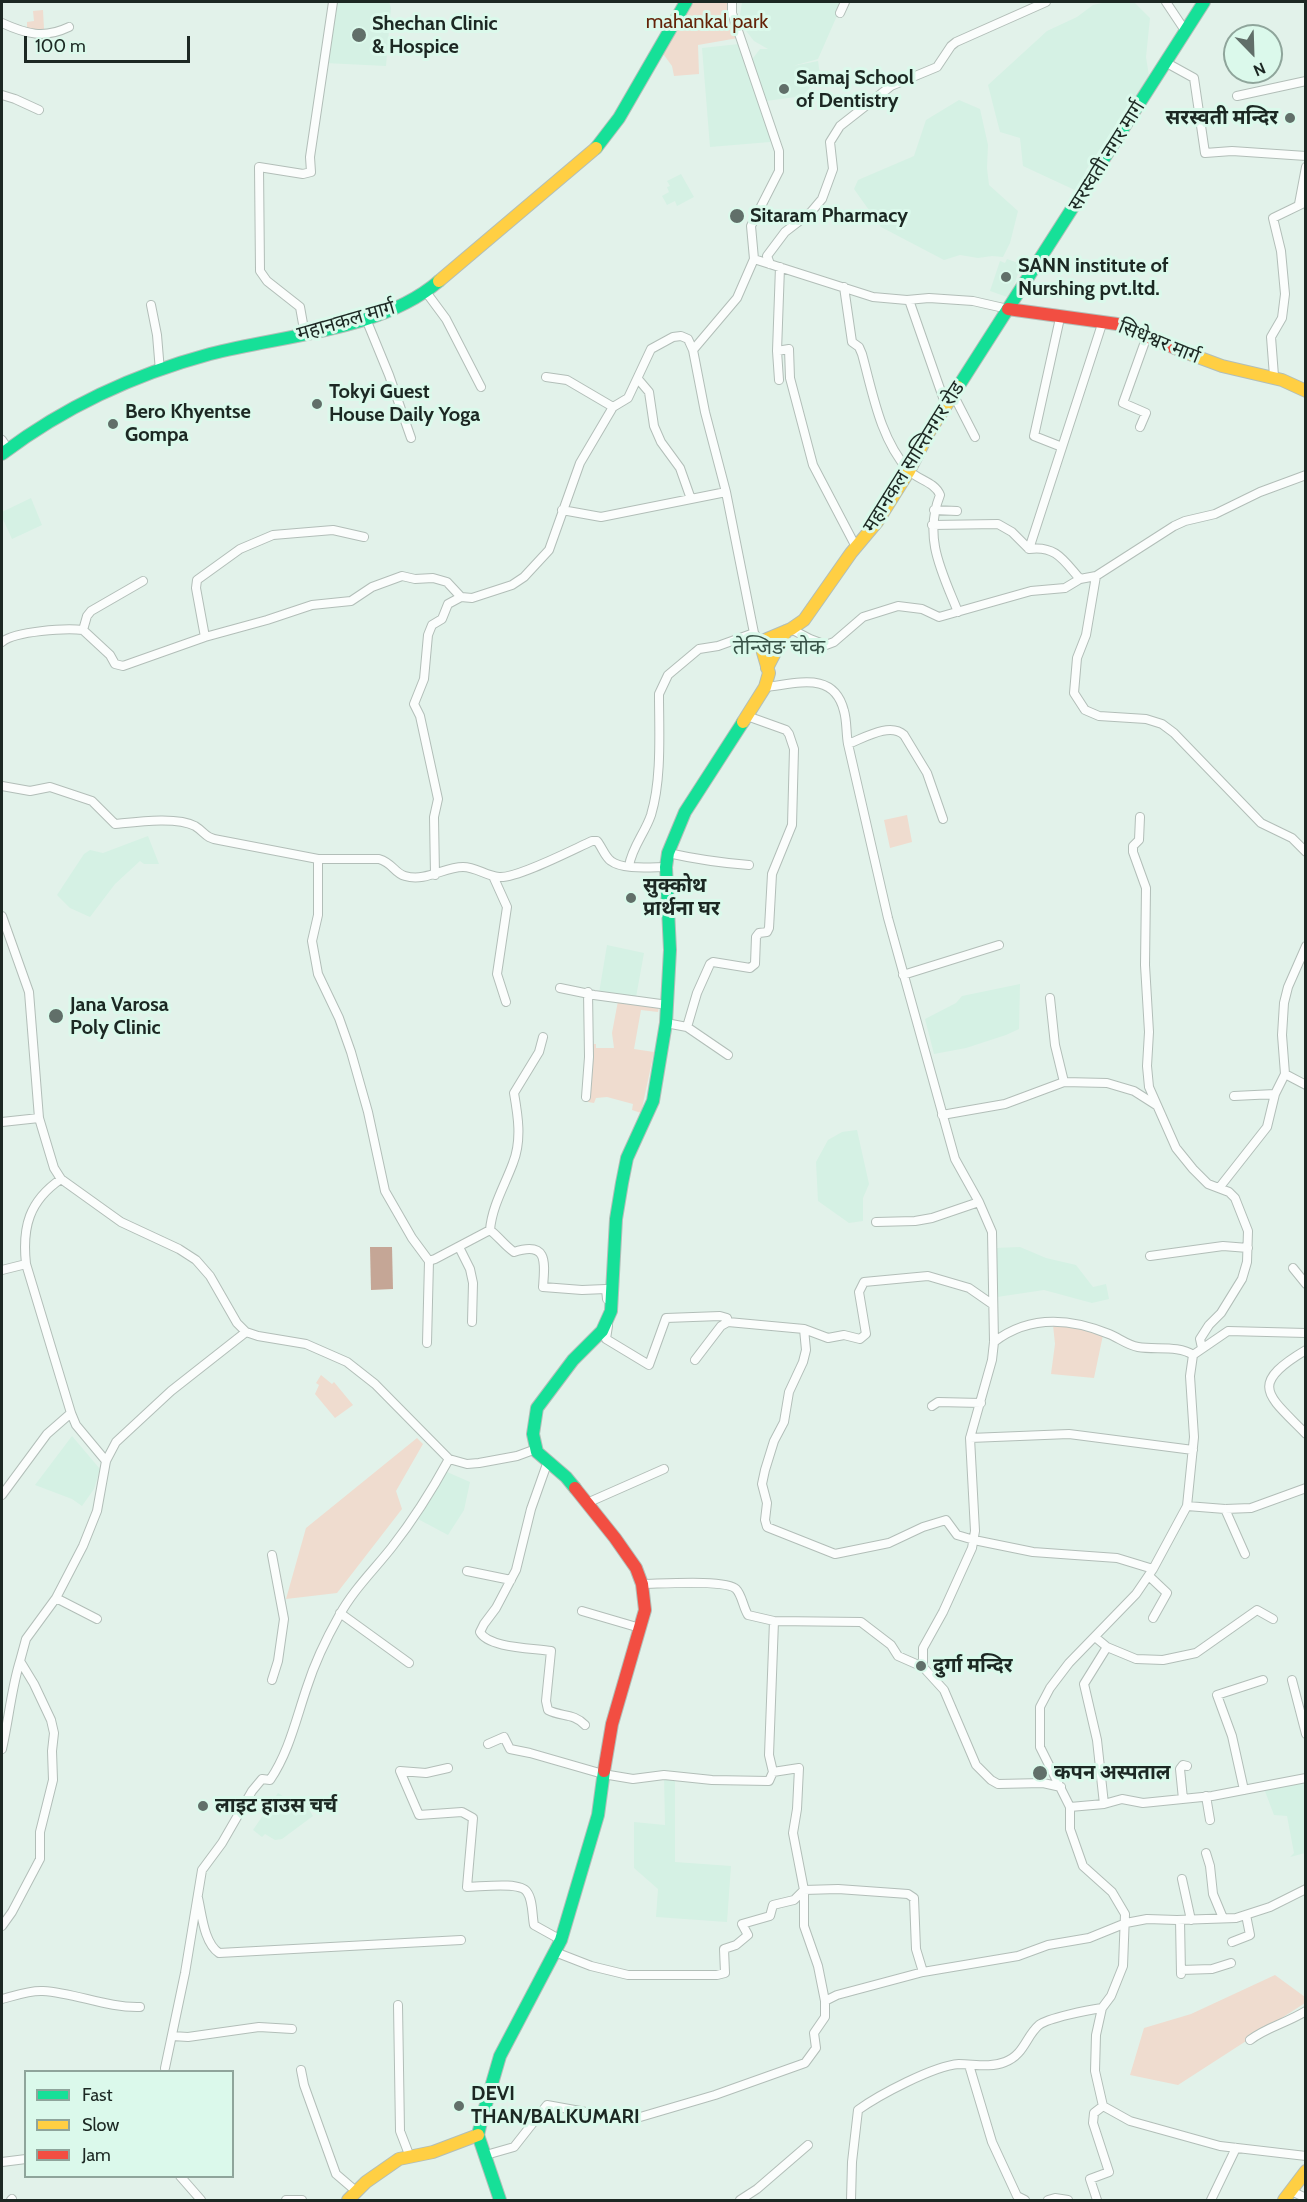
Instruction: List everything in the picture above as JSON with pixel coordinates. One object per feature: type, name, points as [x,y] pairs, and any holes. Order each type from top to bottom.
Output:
[{"type":"main road","name":"महानकल मार्ग","points":[[4,448],[54,419],[114,389],[160,371],[235,347],[305,334],[366,319],[426,292],[502,226],[592,153],[619,118],[683,2]]},
{"type":"main road","name":"सरस्वती नगर मार्ग","points":[[1008,309],[1090,184],[1204,2]]},
{"type":"main road","name":"सिधेश्वर मार्ग","points":[[1008,309],[1060,318],[1103,321],[1223,367],[1283,378],[1305,391]]},
{"type":"main road","name":"महानकल सान्तिनगर रोड","points":[[757,637],[789,630],[804,620],[856,547],[877,522],[953,394],[1008,309]]},
{"type":"main road","points":[[767,668],[789,630]]},
{"type":"main road","points":[[500,2200],[478,2135],[500,2056],[558,1946],[590,1846],[598,1815],[612,1724],[645,1611],[642,1584],[636,1568],[566,1477],[536,1449],[533,1434],[537,1407],[573,1360],[602,1331],[609,1312],[616,1219],[622,1183],[627,1158],[653,1101],[666,1023],[670,950],[666,867],[668,853],[685,812],[765,687],[769,673],[757,637]]},
{"type":"main road","points":[[353,2196],[366,2182],[399,2158],[433,2152],[478,2135]]},
{"type":"main road","points":[[1288,2196],[1305,2171]]},
{"type":"street","points":[[305,334],[300,307],[267,281],[260,271],[259,167],[303,174],[311,172],[310,157],[333,2]]},
{"type":"street","points":[[693,350],[736,298],[754,259],[751,226],[779,171],[779,151],[732,13],[732,2]]},
{"type":"street","points":[[840,13],[845,2]]},
{"type":"street","points":[[770,264],[767,256],[774,244],[785,232],[811,212],[822,199],[833,169],[830,142],[840,126],[891,86],[937,67],[956,42],[1046,2]]},
{"type":"street","points":[[1166,2],[1186,32]]},
{"type":"street","points":[[2,24],[21,32],[53,34],[69,27]]},
{"type":"street","points":[[1165,62],[1194,78],[1205,153],[1232,151],[1305,156]]},
{"type":"street","points":[[1237,96],[1305,81]]},
{"type":"street","points":[[2,95],[39,110]]},
{"type":"street","points":[[1274,376],[1270,337],[1282,318],[1285,294],[1281,251],[1273,218],[1302,203],[1305,168]]},
{"type":"street","points":[[754,259],[873,297],[974,301],[1008,309]]},
{"type":"street","points":[[779,380],[777,351],[780,267]]},
{"type":"street","points":[[844,287],[852,342],[859,347],[862,354],[881,427],[909,471],[938,489],[940,495],[934,510],[933,525],[934,552],[958,612]]},
{"type":"street","points":[[426,292],[446,319],[481,387]]},
{"type":"street","points":[[909,300],[946,406]]},
{"type":"street","points":[[151,305],[157,335],[160,371]]},
{"type":"street","points":[[1060,318],[1034,436],[1062,447]]},
{"type":"street","points":[[366,319],[411,438]]},
{"type":"street","points":[[1029,549],[1103,321]]},
{"type":"street","points":[[435,875],[434,817],[438,799],[420,716],[414,704],[424,679],[428,635],[432,625],[442,619],[448,604],[460,597],[472,598],[486,595],[512,585],[524,577],[549,550],[580,463],[613,407],[628,398],[651,349],[664,340],[681,336],[688,339],[693,350],[757,637],[699,649],[676,666],[663,684],[659,694],[656,792],[651,814],[636,842],[629,866]]},
{"type":"street","points":[[1140,427],[1146,413],[1123,403],[1146,336]]},
{"type":"street","points":[[777,351],[789,349],[790,378],[813,465],[856,547]]},
{"type":"street","points":[[546,377],[567,380],[613,407]]},
{"type":"street","points":[[638,379],[649,392],[654,426],[661,442],[680,468],[692,499]]},
{"type":"street","points":[[953,394],[975,437]]},
{"type":"street","points":[[789,630],[826,645],[834,642],[863,617],[898,606],[922,609],[939,617],[1031,591],[1065,588],[1080,579],[1096,576],[1174,526],[1215,514],[1260,492],[1305,475]]},
{"type":"street","points":[[562,510],[602,517],[726,492]]},
{"type":"street","points":[[934,510],[957,511]]},
{"type":"street","points":[[933,525],[998,524],[1012,532],[1029,549]]},
{"type":"street","points":[[205,637],[196,588],[197,580],[240,549],[273,535],[333,530],[364,537]]},
{"type":"street","points":[[1029,549],[1042,547],[1057,553],[1080,579]]},
{"type":"street","points":[[2,642],[4,639],[19,635],[63,629],[83,630],[110,655],[115,664],[123,666],[205,637],[312,605],[351,601],[372,587],[402,576],[415,579],[433,578],[447,582],[460,597]]},
{"type":"street","points":[[1096,576],[1086,635],[1077,658],[1074,693],[1085,710],[1099,716],[1131,717],[1162,724],[1186,744],[1261,823],[1292,838],[1305,852]]},
{"type":"street","points":[[83,630],[91,611],[143,581]]},
{"type":"street","points":[[765,687],[812,682],[825,684],[839,696],[845,713],[844,727],[903,975],[942,1115],[955,1159],[979,1202],[992,1232],[994,1342],[992,1360],[970,1438],[974,1539],[963,1570],[923,1648],[923,1667]]},
{"type":"street","points":[[687,1027],[697,993],[710,964],[713,962],[750,968],[755,964],[756,937],[759,933],[767,932],[769,928],[772,874],[792,825],[794,749],[789,735],[786,730],[747,716]]},
{"type":"street","points":[[848,744],[887,730],[899,730],[927,772],[943,819]]},
{"type":"street","points":[[2,786],[30,791],[50,788],[92,801],[115,824],[176,821],[194,826],[208,838],[318,859],[379,859],[389,862],[403,876],[421,878],[462,867],[501,878],[592,841],[597,841],[603,847],[611,861],[629,866],[666,867]]},
{"type":"street","points":[[1140,817],[1139,840],[1133,846],[1133,852],[1146,888],[1145,966],[1149,1032],[1147,1066],[1149,1087],[1176,1148],[1192,1169],[1208,1184],[1228,1192],[1235,1198],[1248,1231],[1247,1262],[1242,1279],[1221,1313],[1200,1339],[1202,1348]]},
{"type":"street","points":[[668,853],[694,859],[749,865]]},
{"type":"street","points":[[318,859],[318,915],[312,941],[318,974],[339,1018],[351,1052],[368,1112],[385,1191],[412,1238],[429,1261],[427,1343]]},
{"type":"street","points":[[493,876],[507,907],[497,974],[506,1002]]},
{"type":"street","points":[[2,916],[29,992],[39,1118],[54,1168],[61,1179],[121,1222],[179,1249],[196,1260],[210,1276],[237,1323],[246,1332],[306,1344],[347,1362],[375,1384],[449,1459],[467,1464],[479,1463],[517,1456],[536,1449]]},
{"type":"street","points":[[903,975],[999,945]]},
{"type":"street","points":[[1219,1188],[1267,1127],[1275,1094],[1285,1074],[1282,1035],[1284,1003],[1305,946]]},
{"type":"street","points":[[560,988],[668,1005]]},
{"type":"street","points":[[586,1097],[589,1057],[588,992]]},
{"type":"street","points":[[1050,998],[1055,1045],[1064,1082]]},
{"type":"street","points":[[666,1023],[687,1027],[728,1055]]},
{"type":"street","points":[[490,1230],[491,1219],[514,1160],[519,1123],[514,1093],[539,1052],[543,1037]]},
{"type":"street","points":[[1285,1074],[1305,1085]]},
{"type":"street","points":[[942,1115],[1005,1104],[1064,1082],[1107,1083],[1134,1091],[1157,1106]]},
{"type":"street","points":[[1234,1096],[1275,1094]]},
{"type":"street","points":[[2,1122],[39,1118]]},
{"type":"street","points":[[61,1179],[49,1187],[30,1213],[24,1243],[26,1264],[71,1413],[76,1425],[106,1461]]},
{"type":"street","points":[[876,1222],[932,1218],[979,1202]]},
{"type":"street","points":[[429,1261],[490,1230]]},
{"type":"street","points":[[490,1230],[514,1252],[531,1248],[539,1251],[545,1259],[543,1287],[606,1289],[609,1312],[606,1339],[649,1365],[666,1318],[720,1316],[727,1318],[728,1322]]},
{"type":"street","points":[[1150,1256],[1223,1246],[1248,1248]]},
{"type":"street","points":[[459,1247],[470,1269],[472,1322]]},
{"type":"street","points":[[2,1270],[26,1264]]},
{"type":"street","points":[[1293,1268],[1305,1284]]},
{"type":"street","points":[[695,1360],[721,1326],[728,1322],[804,1329],[828,1338],[844,1335],[860,1339],[866,1334],[859,1292],[864,1282],[928,1276],[969,1288],[992,1304]]},
{"type":"street","points":[[994,1342],[1019,1327],[1050,1320],[1086,1326],[1135,1347],[1178,1350],[1193,1355]]},
{"type":"street","points":[[804,1329],[806,1350],[803,1362],[789,1392],[784,1422],[774,1441],[762,1484],[767,1503],[765,1520],[767,1527],[835,1554],[890,1543],[923,1527],[946,1520],[957,1535],[974,1539],[1033,1552],[1117,1558],[1151,1573],[1167,1593],[1153,1618]]},
{"type":"street","points":[[1305,1333],[1228,1331],[1193,1355],[1190,1376],[1193,1450],[1187,1506],[1151,1573],[1136,1594],[1069,1663],[1050,1688],[1040,1707],[1040,1747],[1070,1807],[1070,1829],[1083,1866],[1112,1892],[1125,1914],[1123,1966],[1111,1996],[1101,2008],[1096,2035],[1095,2071],[1103,2106],[1130,2121],[1220,2146],[1305,2156]]},
{"type":"street","points":[[2,1749],[8,1725],[12,1688],[26,1639],[56,1598],[83,1546],[97,1511],[106,1461],[116,1442],[171,1391],[246,1332]]},
{"type":"street","points":[[1305,1350],[1273,1374],[1268,1390],[1277,1407],[1305,1434]]},
{"type":"street","points":[[932,1406],[938,1402],[981,1403]]},
{"type":"street","points":[[2,1495],[47,1434],[71,1413]]},
{"type":"street","points":[[970,1438],[1069,1434],[1193,1450]]},
{"type":"street","points":[[165,2068],[185,1973],[202,1870],[222,1843],[252,1791],[262,1779],[270,1780],[276,1771],[286,1752],[314,1666],[340,1613],[358,1587],[392,1548],[430,1494],[449,1459]]},
{"type":"street","points":[[548,1461],[531,1509],[522,1551],[511,1580],[496,1608],[480,1630],[486,1640],[551,1651],[546,1701],[548,1710],[579,1719],[585,1725]]},
{"type":"street","points":[[587,1503],[664,1469]]},
{"type":"street","points":[[1187,1506],[1251,1508],[1305,1488]]},
{"type":"street","points":[[1226,1509],[1245,1554]]},
{"type":"street","points":[[272,1555],[276,1582],[283,1603],[284,1619],[278,1661],[272,1680]]},
{"type":"street","points":[[467,1571],[511,1580]]},
{"type":"street","points":[[642,1584],[716,1583],[732,1586],[738,1591],[748,1615],[774,1621],[861,1622],[891,1645],[898,1656],[923,1667],[944,1690],[976,1765],[991,1780],[998,1784],[1043,1784],[1061,1787]]},
{"type":"street","points":[[56,1598],[97,1619]]},
{"type":"street","points":[[1095,1636],[1107,1647],[1136,1659],[1163,1660],[1196,1653],[1257,1610],[1273,1619]]},
{"type":"street","points":[[582,1611],[640,1628]]},
{"type":"street","points":[[340,1613],[409,1663]]},
{"type":"street","points":[[488,1744],[504,1737],[510,1749],[603,1774],[633,1779],[664,1775],[712,1780],[769,1781],[773,1772],[768,1741],[774,1621]]},
{"type":"street","points":[[1104,1804],[1097,1740],[1084,1684],[1107,1647]]},
{"type":"street","points":[[2,1926],[12,1912],[39,1858],[40,1832],[53,1779],[54,1732],[51,1720],[20,1661]]},
{"type":"street","points":[[1244,1790],[1232,1736],[1217,1695],[1263,1680]]},
{"type":"street","points":[[1292,1680],[1305,1734]]},
{"type":"street","points":[[1183,1799],[1180,1769],[1187,1766]]},
{"type":"street","points":[[448,1768],[426,1773],[400,1771],[419,1815],[462,1812],[472,1818],[467,1887],[490,1888],[502,1884],[525,1889],[529,1893],[534,1924],[558,1946],[591,1966],[628,1975],[717,1975],[725,1973],[724,1949],[736,1945],[748,1935],[742,1924],[770,1916],[773,1905],[794,1900],[804,1890],[838,1889],[908,1894],[914,1898],[916,1949],[923,1972]]},
{"type":"street","points":[[486,2155],[514,2147],[547,2105],[630,2120],[716,2095],[805,2063],[816,2048],[814,2033],[825,2018],[825,2001],[818,1966],[804,1926],[804,1890],[793,1833],[800,1768],[773,1772]]},
{"type":"street","points":[[1070,1807],[1104,1804],[1122,1798],[1143,1803],[1183,1799],[1305,1778]]},
{"type":"street","points":[[1206,1796],[1210,1820]]},
{"type":"street","points":[[1206,1852],[1213,1894],[1223,1918]]},
{"type":"street","points":[[1182,1879],[1191,1920]]},
{"type":"street","points":[[825,2001],[837,1995],[923,1972],[1018,1956],[1048,1946],[1089,1938],[1126,1923],[1147,1919],[1191,1920],[1246,1915],[1273,1906],[1305,1889]]},
{"type":"street","points":[[197,1895],[209,1942],[219,1953],[461,1940]]},
{"type":"street","points":[[1232,1942],[1250,1935],[1246,1915]]},
{"type":"street","points":[[1180,1920],[1181,1972],[1212,1969],[1232,1963]]},
{"type":"street","points":[[2,1999],[42,1990],[102,2004],[140,2007]]},
{"type":"street","points":[[398,2005],[400,2131],[410,2157]]},
{"type":"street","points":[[851,2200],[852,2162],[858,2110],[869,2102],[934,2070],[958,2064],[979,2066],[1005,2062],[1019,2053],[1039,2025],[1101,2008]]},
{"type":"street","points":[[1250,2040],[1264,2029],[1290,2021],[1305,2011]]},
{"type":"street","points":[[172,2036],[188,2037],[259,2027],[292,2029]]},
{"type":"street","points":[[969,2065],[992,2142],[1017,2196],[1025,2200]]},
{"type":"street","points":[[301,2070],[304,2085],[336,2174],[353,2196]]},
{"type":"street","points":[[1097,2200],[1090,2180],[1109,2172],[1093,2123],[1094,2113],[1103,2106]]},
{"type":"street","points":[[740,2200],[757,2189],[808,2145]]},
{"type":"street","points":[[1211,2200],[1236,2148]]},
{"type":"street","points":[[2,2162],[24,2159]]},
{"type":"street","points":[[182,2178],[201,2200]]},
{"type":"street","points":[[1288,2196],[1305,2198]]},
{"type":"street","points":[[1048,2200],[1055,2198],[1068,2200]]},
{"type":"street","points":[[286,2200],[302,2200]]},
{"type":"shaded area","name":"Shechan Clinic & Hospice","points":[[333,2],[389,2],[391,8],[386,66],[325,63]]},
{"type":"shaded area","points":[[742,2],[843,2],[818,59],[793,66],[818,61],[820,75],[803,96],[766,101],[750,62],[760,49],[768,49],[754,41],[739,22]]},
{"type":"shaded area","points":[[1107,2],[1134,2],[1150,18],[1146,57],[1149,76],[1086,170],[1079,192],[1023,166],[1020,138],[1000,132],[988,85],[1047,31],[1077,17],[1093,5]]},
{"type":"shaded area","points":[[739,44],[772,134],[770,142],[710,147],[702,48]]},
{"type":"shaded area","points":[[959,100],[980,109],[988,145],[989,185],[1018,211],[1010,243],[1003,257],[978,258],[960,255],[944,260],[881,227],[854,189],[858,180],[914,156],[926,120]]},
{"type":"shaded area","points":[[681,174],[694,197],[677,206],[675,201],[667,205],[662,196],[669,192],[667,187],[670,186],[667,181]]},
{"type":"shaded area","name":"SANN institute of Nurshing pvt.ltd.","points":[[1007,259],[1021,264],[1010,298],[990,291],[1000,261],[1005,263]]},
{"type":"shaded area","points":[[31,498],[42,525],[12,539],[2,512]]},
{"type":"shaded area","points":[[148,836],[159,864],[144,864],[140,861],[115,884],[90,917],[70,908],[57,895],[84,854],[90,850],[103,853]]},
{"type":"shaded area","points":[[607,945],[644,953],[636,997],[599,993]]},
{"type":"shaded area","points":[[1020,984],[1019,1029],[966,1048],[934,1054],[925,1019],[956,1003],[962,996]]},
{"type":"shaded area","points":[[857,1130],[869,1184],[863,1198],[863,1221],[849,1223],[818,1201],[816,1162],[828,1140],[842,1132]]},
{"type":"shaded area","points":[[370,1247],[392,1247],[393,1289],[371,1290]]},
{"type":"shaded area","points":[[1020,1247],[1046,1258],[1076,1265],[1093,1287],[1106,1284],[1109,1299],[1092,1303],[1044,1290],[997,1297],[994,1248]]},
{"type":"shaded area","points":[[72,1436],[100,1469],[94,1489],[82,1506],[72,1499],[35,1485]]},
{"type":"shaded area","points":[[447,1472],[470,1482],[464,1510],[448,1535],[418,1519]]},
{"type":"shaded area","points":[[664,1775],[675,1775],[675,1862],[731,1866],[727,1922],[656,1917],[658,1889],[634,1868],[634,1822],[665,1825]]},
{"type":"shaded area","points":[[1304,1780],[1305,1853],[1290,1857],[1294,1853],[1287,1816],[1274,1815],[1263,1786]]},
{"type":"shaded area","points":[[278,1793],[303,1809],[307,1806],[313,1816],[282,1839],[275,1840],[265,1834],[262,1837],[253,1830]]},
{"type":"green space","name":"mahankal park","points":[[691,2],[730,2],[738,38],[698,45],[699,74],[674,76],[672,66],[661,51]]},
{"type":"green space","points":[[43,10],[44,29],[27,30],[27,22],[34,21],[33,11]]},
{"type":"green space","points":[[907,815],[912,842],[890,848],[884,820]]},
{"type":"green space","points":[[618,1001],[659,1007],[658,1012],[641,1010],[634,1049],[654,1052],[641,1113],[632,1110],[633,1104],[607,1097],[596,1098],[594,1103],[588,1102],[592,1044],[596,1044],[596,1048],[614,1048],[612,1033]]},
{"type":"green space","points":[[1053,1325],[1069,1325],[1103,1335],[1094,1378],[1051,1374],[1055,1344]]},
{"type":"green space","points":[[321,1375],[332,1384],[334,1382],[353,1405],[335,1418],[315,1394],[319,1385],[316,1383]]},
{"type":"green space","points":[[417,1438],[423,1444],[396,1491],[402,1509],[337,1593],[286,1599],[306,1528]]},
{"type":"green space","points":[[1275,1975],[1305,1997],[1305,2003],[1178,2085],[1130,2075],[1144,2028],[1191,2014]]},
{"type":"traffic: fast","points":[[596,148],[619,118],[686,2]]},
{"type":"traffic: fast","points":[[958,387],[1204,2]]},
{"type":"traffic: fast","points":[[2,454],[50,421],[102,394],[155,371],[238,347],[360,321],[389,311],[415,298],[439,281]]},
{"type":"traffic: fast","points":[[575,1488],[537,1452],[533,1434],[537,1408],[573,1360],[602,1331],[611,1311],[616,1219],[622,1183],[627,1158],[653,1101],[666,1023],[670,950],[666,867],[668,853],[685,812],[743,722]]},
{"type":"traffic: fast","points":[[500,2200],[478,2135],[482,2118],[500,2056],[561,1940],[598,1815],[604,1771]]},
{"type":"traffic: slow","points":[[439,281],[596,148]]},
{"type":"traffic: slow","points":[[1187,353],[1222,366],[1282,380],[1306,391]]},
{"type":"traffic: slow","points":[[743,722],[765,687],[769,673],[760,642],[791,629],[804,620],[851,553],[877,522],[958,387]]},
{"type":"traffic: slow","points":[[767,668],[786,631]]},
{"type":"traffic: slow","points":[[348,2200],[366,2182],[399,2159],[433,2152],[478,2135]]},
{"type":"traffic: slow","points":[[1284,2200],[1306,2171]]},
{"type":"traffic: jam","points":[[1008,309],[1117,324],[1187,353]]},
{"type":"traffic: jam","points":[[575,1488],[636,1568],[642,1584],[645,1610],[612,1724],[604,1771]]},
{"type":"place","name":"Shechan Clinic & Hospice","points":[[359,35]]},
{"type":"place","name":"Samaj School of Dentistry","points":[[784,89]]},
{"type":"place","name":"सरस्वती मन्दिर","points":[[1290,118]]},
{"type":"place","name":"Sitaram Pharmacy","points":[[737,216]]},
{"type":"place","name":"SANN institute of Nurshing pvt.ltd.","points":[[1006,277]]},
{"type":"place","name":"Tokyi Guest House Daily Yoga","points":[[317,404]]},
{"type":"place","name":"Bero Khyentse Gompa","points":[[113,424]]},
{"type":"place","name":"सुक्कोथ प्रार्थना घर","points":[[631,898]]},
{"type":"place","name":"Jana Varosa Poly Clinic","points":[[56,1016]]},
{"type":"place","name":"दुर्गा मन्दिर","points":[[921,1666]]},
{"type":"place","name":"कपन अस्पताल","points":[[1040,1773]]},
{"type":"place","name":"लाइट हाउस चर्च","points":[[203,1806]]},
{"type":"place","name":"DEVI THAN/BALKUMARI","points":[[459,2106]]},
{"type":"district","name":"तेन्जिङ चोक","points":[[779,648]]}]
